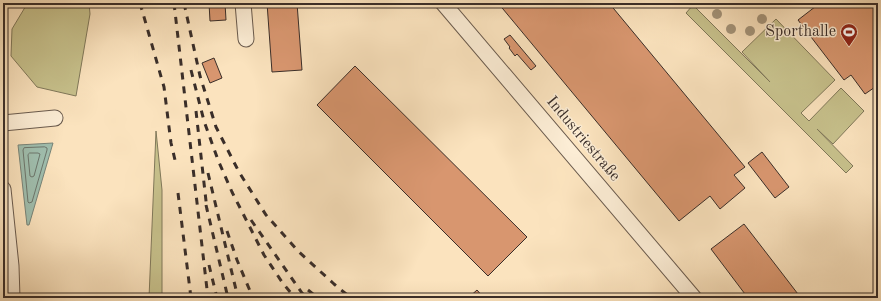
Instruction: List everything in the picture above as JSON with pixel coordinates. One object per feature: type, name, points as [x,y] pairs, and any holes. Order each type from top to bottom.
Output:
[{"type":"street","points":[[243,3],[246,38]]},
{"type":"street","name":"Industriestraße","points":[[443,3],[694,298]]},
{"type":"street","points":[[3,123],[55,118]]},
{"type":"street","points":[[3,189],[11,266],[12,298]]},
{"type":"shaded area","points":[[89,3],[90,14],[76,96],[37,87],[11,56],[12,29],[27,4]]},
{"type":"shaded area","points":[[693,5],[770,82],[742,52],[776,19],[835,80],[801,113],[809,121],[841,88],[864,111],[833,144],[817,129],[853,166],[846,173],[686,13]]},
{"type":"shaded area","points":[[156,131],[162,190],[162,298],[149,298]]},
{"type":"water","points":[[53,143],[29,225],[27,225],[18,145]]},
{"type":"building","points":[[209,3],[225,3],[226,20],[210,21]]},
{"type":"building","points":[[267,3],[297,3],[302,70],[272,72]]},
{"type":"building","points":[[498,3],[609,3],[745,167],[734,175],[745,188],[720,209],[710,196],[679,221]]},
{"type":"building","name":"Sporthalle","points":[[820,3],[878,3],[878,85],[865,94],[851,75],[844,80],[798,20]]},
{"type":"building","points":[[510,35],[536,66],[531,70],[517,54],[515,56],[509,48],[510,47],[504,39]]},
{"type":"building","points":[[214,58],[222,78],[210,83],[202,63]]},
{"type":"building","points":[[355,66],[527,237],[488,276],[317,105]]},
{"type":"building","points":[[762,152],[789,187],[775,198],[748,163]]},
{"type":"building","points":[[744,224],[801,298],[748,298],[711,249]]},
{"type":"building","points":[[477,290],[484,298],[468,298]]},
{"type":"railway","points":[[140,3],[164,87],[171,143],[175,160]]},
{"type":"railway","points":[[174,3],[208,298]]},
{"type":"railway","points":[[184,3],[200,76],[216,127],[239,172],[266,215],[298,251],[351,298]]},
{"type":"railway","points":[[191,70],[204,121],[218,160],[232,192],[264,255],[295,298]]},
{"type":"railway","points":[[196,111],[207,210]]},
{"type":"railway","points":[[208,173],[238,298]]},
{"type":"railway","points":[[178,193],[191,298]]},
{"type":"railway","points":[[206,205],[228,298]]},
{"type":"railway","points":[[251,220],[306,298]]},
{"type":"railway","points":[[227,231],[253,298]]},
{"type":"railway","points":[[209,265],[217,298]]},
{"type":"railway","points":[[308,290],[318,298]]},
{"type":"place","name":"Sporthalle","points":[[849,47]]}]
